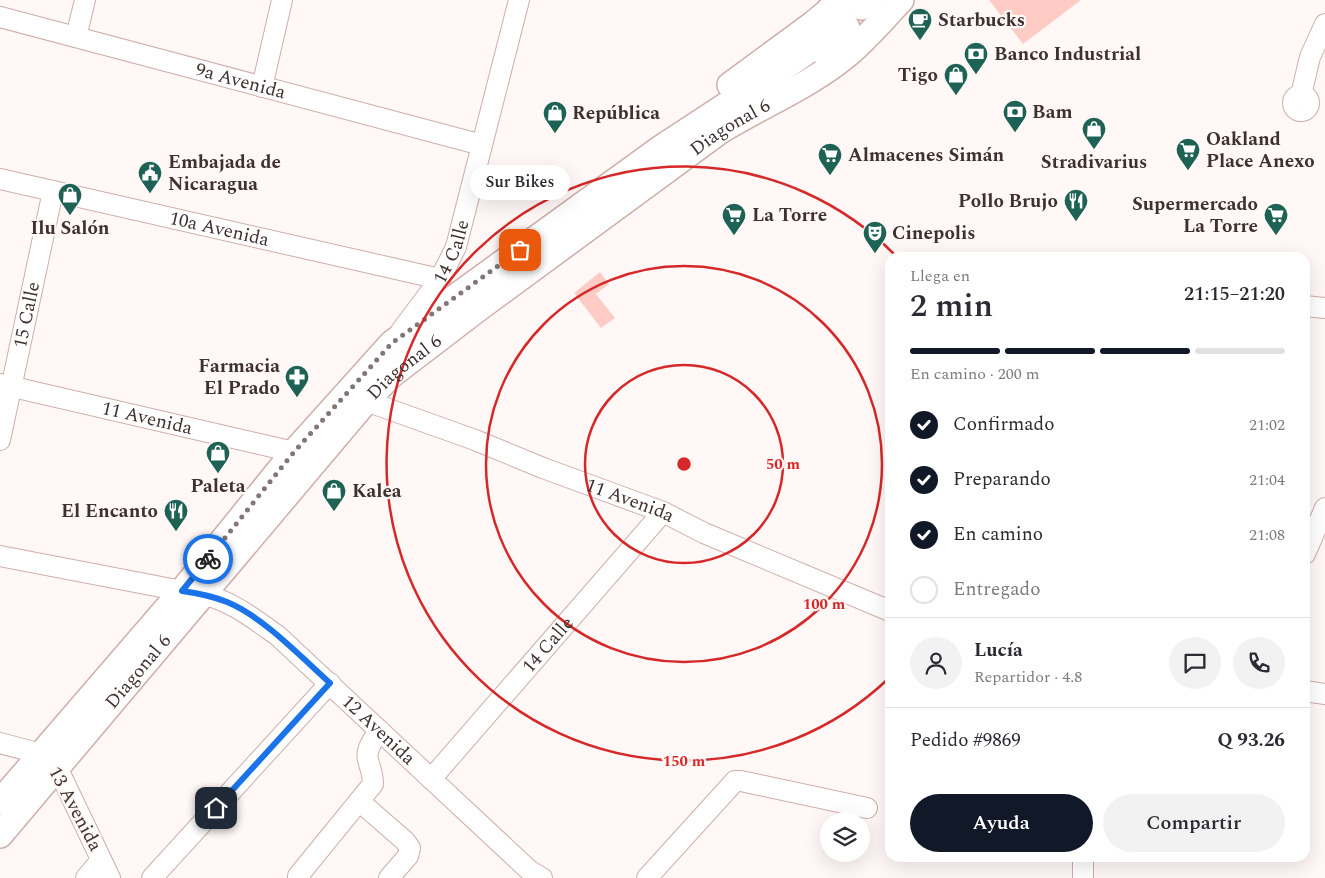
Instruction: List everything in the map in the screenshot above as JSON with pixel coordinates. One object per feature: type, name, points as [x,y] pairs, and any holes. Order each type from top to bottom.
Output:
[{"type":"main road","name":"Diagonal 6","points":[[0,835],[49,760],[192,593],[390,376],[618,205],[741,118],[811,80],[848,54],[901,0]]},
{"type":"main road","name":"Diagonal 6","points":[[658,150],[666,131],[845,4]]},
{"type":"main road","points":[[741,118],[747,107],[845,42],[847,34],[843,19],[845,4]]},
{"type":"main road","name":"Diagonal 6","points":[[192,593],[294,452],[392,343],[658,150],[828,37]]},
{"type":"main road","name":"Diagonal 6","points":[[0,802],[49,760]]},
{"type":"street","points":[[76,37],[85,0]]},
{"type":"street","points":[[262,87],[282,0]]},
{"type":"street","name":"14 Calle","points":[[392,343],[440,279],[456,246],[518,0]]},
{"type":"street","name":"9a Avenida","points":[[0,17],[482,145]]},
{"type":"street","points":[[1301,95],[1310,57],[1325,24]]},
{"type":"street","name":"10a Avenida","points":[[0,179],[440,279]]},
{"type":"street","name":"15 Calle","points":[[0,440],[6,385],[53,191]]},
{"type":"street","points":[[1310,306],[1325,308]]},
{"type":"street","name":"11 Avenida","points":[[6,385],[294,452]]},
{"type":"street","name":"11 Avenida","points":[[366,401],[475,440],[663,512],[704,533],[885,609]]},
{"type":"street","points":[[1310,542],[1325,508]]},
{"type":"street","name":"14 Calle","points":[[431,779],[663,512]]},
{"type":"street","name":"12 Avenida","points":[[0,556],[192,593],[228,602],[247,613],[278,636],[530,871],[542,878]]},
{"type":"street","points":[[152,878],[330,683]]},
{"type":"street","points":[[1310,692],[1325,694]]},
{"type":"street","points":[[298,877],[373,784],[372,771],[367,759],[368,749],[379,730]]},
{"type":"street","name":"13 Avenida","points":[[0,743],[49,760],[106,869]]},
{"type":"street","points":[[647,878],[735,781],[741,780],[867,808]]},
{"type":"street","points":[[359,801],[405,841],[410,848],[408,856],[389,878]]},
{"type":"street","points":[[1083,862],[1083,878]]},
{"type":"street","points":[[86,878],[106,869]]},
{"type":"shaded area","points":[[989,0],[1081,0],[1023,44]]},
{"type":"shaded area","points":[[600,272],[609,284],[596,294],[615,318],[601,328],[574,293]]},
{"type":"way so far","points":[[208,559],[294,452],[392,343],[520,250]]},
{"type":"place","name":"Starbucks","points":[[920,41]]},
{"type":"place","name":"Banco Industrial","points":[[976,75]]},
{"type":"place","name":"Tigo","points":[[956,96]]},
{"type":"place","name":"Bam","points":[[1015,133]]},
{"type":"place","name":"República","points":[[555,134]]},
{"type":"place","name":"Stradivarius","points":[[1094,150]]},
{"type":"place","name":"Oakland Place Anexo","points":[[1188,171]]},
{"type":"place","name":"Almacenes Simán","points":[[830,176]]},
{"type":"place","name":"Embajada de Nicaragua","points":[[150,194]]},
{"type":"place","name":"Ilu Salón","points":[[70,216]]},
{"type":"place","name":"Pollo Brujo","points":[[1076,222]]},
{"type":"place","name":"La Torre","points":[[734,236]]},
{"type":"place","name":"Supermercado La Torre","points":[[1276,236]]},
{"type":"place","name":"Sur Bikes","points":[[520,250]]},
{"type":"place","name":"Cinepolis","points":[[875,254]]},
{"type":"place","name":"Farmacia El Prado","points":[[297,398]]},
{"type":"place","name":"Paleta","points":[[218,474]]},
{"type":"place","name":"Kalea","points":[[334,512]]},
{"type":"place","name":"El Encanto","points":[[176,532]]},
{"type":"route","points":[[208,559],[182,591],[228,602],[247,613],[278,636],[330,683],[216,808]]}]
